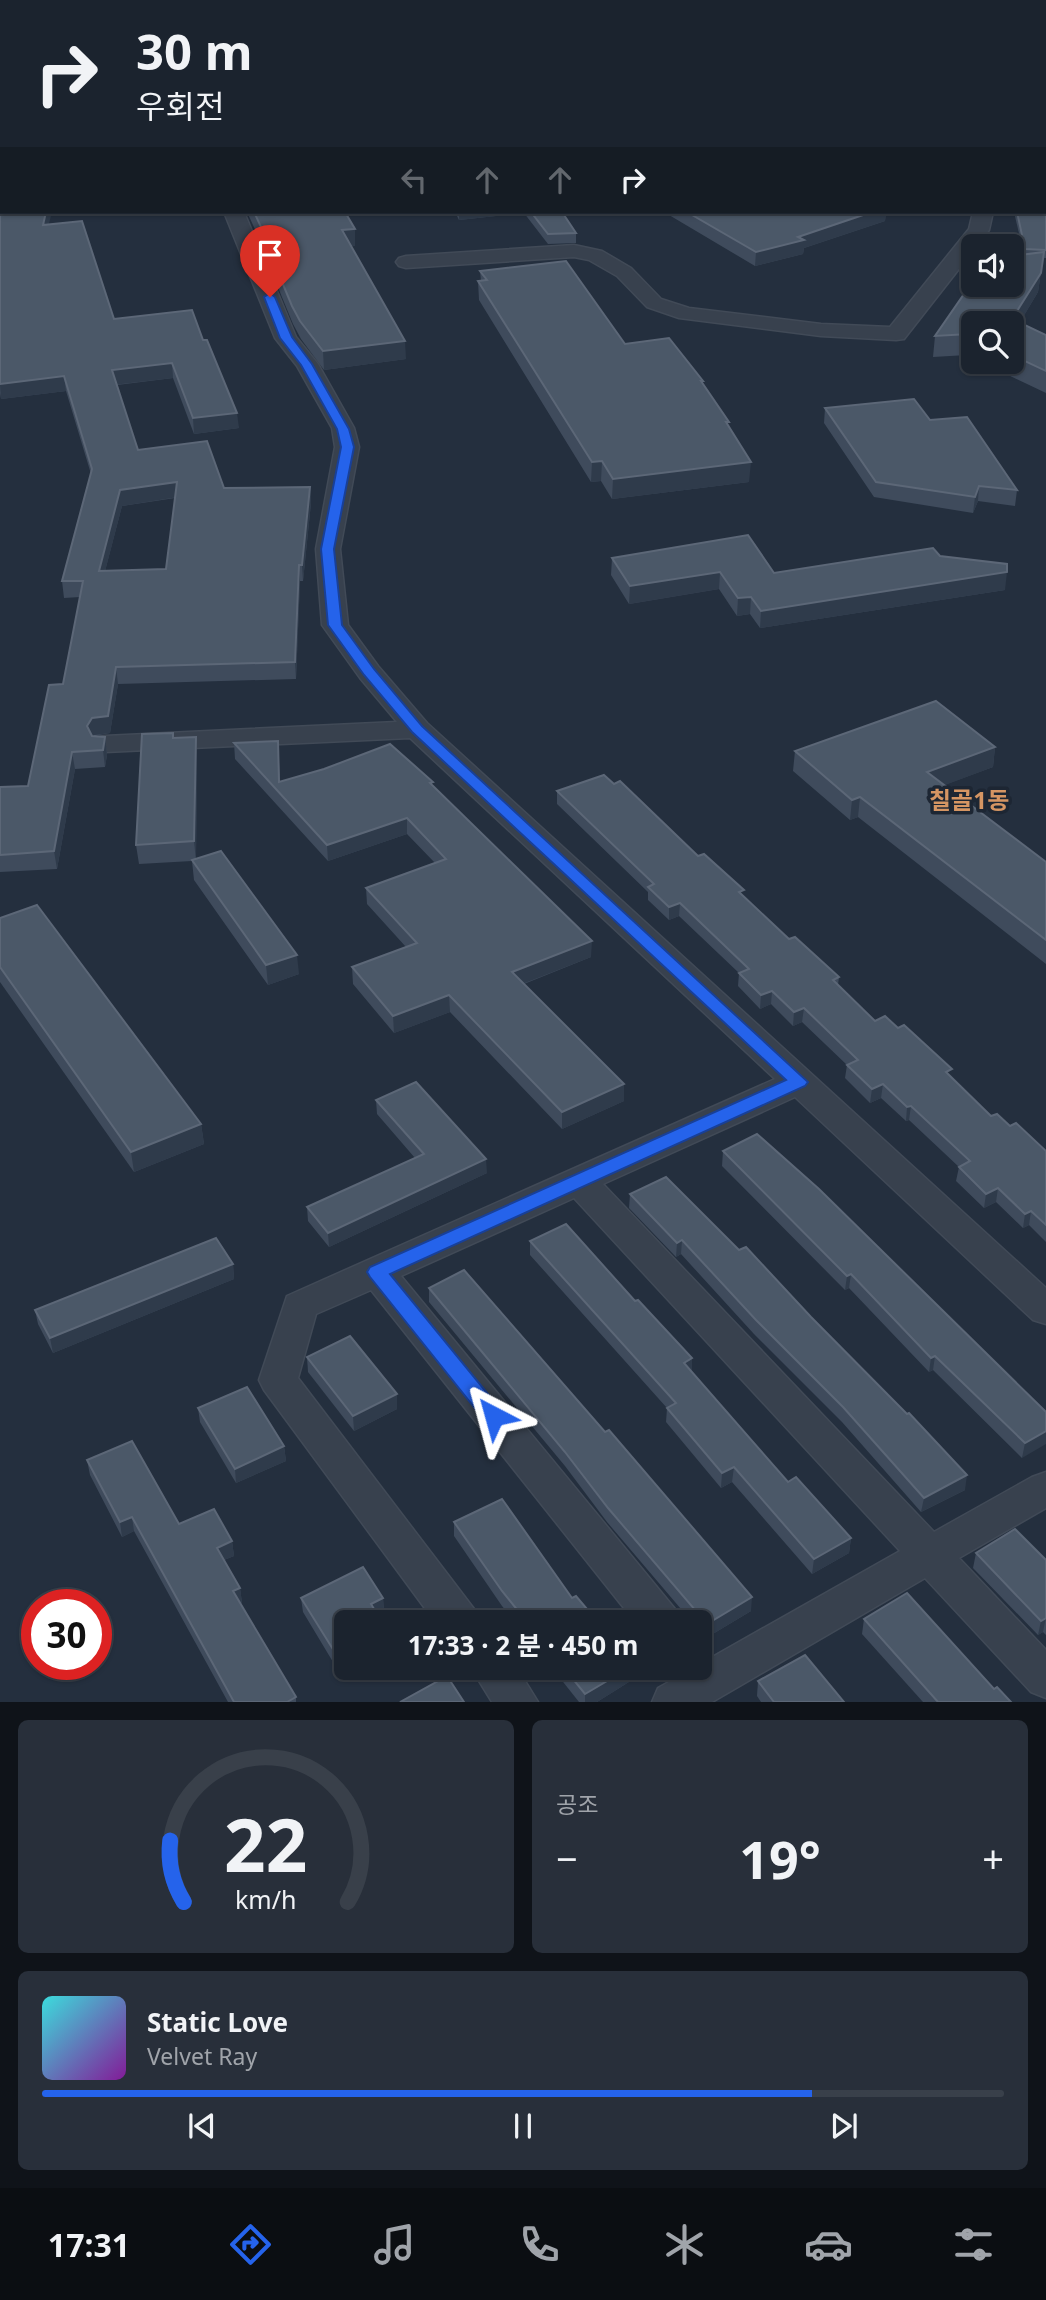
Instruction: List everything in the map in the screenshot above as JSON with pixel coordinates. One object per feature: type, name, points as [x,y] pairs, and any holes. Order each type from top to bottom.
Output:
[{"type":"street","points":[[235,214],[286,338],[307,364],[343,429],[347,447],[327,549],[335,625],[369,672],[417,729],[1046,1310]]},
{"type":"street","points":[[406,262],[574,251],[595,255],[624,272],[654,303],[686,314],[821,330],[896,334],[979,230],[983,214]]},
{"type":"street","points":[[105,744],[317,736],[417,729]]},
{"type":"street","points":[[449,1610],[278,1380],[300,1306],[799,1082]]},
{"type":"street","points":[[579,1181],[1046,1679]]},
{"type":"street","points":[[377,1272],[650,1610]]},
{"type":"street","points":[[700,1688],[1046,1488]]},
{"type":"street","points":[[501,1680],[517,1702]]},
{"type":"building","points":[[0,214],[46,214],[43,225],[82,221],[114,319],[192,310],[237,413],[193,418],[172,363],[112,370],[138,450],[207,441],[224,488],[310,487],[302,565],[299,565],[295,662],[116,667],[108,716],[92,718],[87,726],[92,736],[105,737],[103,750],[72,752],[54,851],[0,855],[0,787],[28,786],[49,685],[63,684],[83,581],[62,581],[92,469],[64,376],[0,384]],"holes":[[[177,482],[166,569],[99,571],[120,490]]]},
{"type":"building","points":[[255,214],[346,214],[355,229],[342,230],[405,341],[323,351],[292,306],[265,241],[267,240]]},
{"type":"building","points":[[533,214],[563,214],[576,233],[548,234]]},
{"type":"building","points":[[690,214],[866,214],[798,237],[804,240],[756,252]]},
{"type":"building","points":[[1017,214],[1046,214],[1046,250],[1025,249],[1024,234],[1022,234]]},
{"type":"building","points":[[1044,252],[1041,273],[1017,311],[961,311],[961,334],[935,336],[962,297],[1024,297],[1024,254]]},
{"type":"building","points":[[566,261],[625,344],[669,338],[703,381],[751,462],[613,479],[602,461],[592,462],[478,281],[487,280],[480,271]]},
{"type":"building","points":[[1024,325],[1046,335],[1046,371],[1024,361]]},
{"type":"building","points":[[914,399],[930,420],[967,417],[1017,490],[979,486],[975,497],[876,482],[825,408]]},
{"type":"building","points":[[748,535],[774,573],[933,548],[940,556],[1007,564],[1007,572],[761,611],[751,597],[738,598],[720,572],[630,586],[612,558]]},
{"type":"building","points":[[936,701],[995,747],[927,772],[1046,862],[1046,940],[860,797],[852,800],[795,751]]},
{"type":"building","points":[[173,733],[173,738],[196,737],[194,841],[136,845],[142,734]]},
{"type":"building","points":[[278,741],[279,782],[324,769],[390,744],[433,782],[430,783],[592,941],[512,972],[624,1084],[562,1112],[449,995],[393,1016],[352,967],[417,943],[366,888],[446,859],[407,818],[327,845],[234,743]]},
{"type":"building","points":[[604,775],[614,784],[620,781],[698,856],[704,854],[744,890],[739,892],[789,939],[795,937],[839,977],[833,980],[875,1021],[885,1016],[898,1028],[904,1025],[952,1069],[946,1072],[991,1116],[997,1114],[1010,1126],[1016,1123],[1046,1151],[1046,1225],[1031,1211],[1025,1214],[998,1188],[986,1194],[959,1167],[970,1161],[883,1084],[872,1089],[847,1065],[858,1060],[804,1008],[794,1012],[772,991],[761,995],[739,973],[749,969],[680,903],[669,907],[648,887],[654,884],[557,791]]},
{"type":"building","points":[[221,851],[297,955],[266,965],[192,860]]},
{"type":"building","points":[[37,905],[201,1124],[131,1152],[0,967],[0,918]]},
{"type":"building","points":[[416,1082],[486,1159],[328,1233],[307,1207],[424,1154],[376,1100]]},
{"type":"building","points":[[757,1134],[819,1189],[1046,1412],[1046,1431],[1025,1443],[935,1356],[931,1358],[851,1274],[847,1276],[723,1151]]},
{"type":"building","points":[[666,1177],[739,1250],[746,1247],[967,1475],[924,1498],[843,1407],[756,1320],[682,1240],[677,1243],[630,1194]]},
{"type":"building","points":[[566,1224],[635,1301],[638,1300],[692,1358],[684,1363],[788,1482],[796,1477],[851,1538],[814,1559],[734,1467],[722,1473],[667,1408],[676,1403],[530,1241]]},
{"type":"building","points":[[216,1238],[233,1264],[50,1338],[35,1310]]},
{"type":"building","points":[[464,1270],[605,1432],[609,1430],[752,1597],[712,1621],[712,1610],[695,1610],[608,1508],[429,1288]]},
{"type":"building","points":[[350,1336],[397,1394],[353,1416],[307,1357]]},
{"type":"building","points":[[247,1387],[284,1446],[235,1469],[198,1408]]},
{"type":"building","points":[[132,1441],[179,1524],[214,1509],[232,1541],[217,1548],[240,1588],[233,1591],[296,1697],[287,1702],[234,1702],[132,1517],[120,1522],[87,1460]]},
{"type":"building","points":[[502,1499],[572,1598],[576,1596],[588,1610],[517,1610],[454,1522]]},
{"type":"building","points":[[1015,1529],[1046,1560],[1046,1618],[1041,1621],[976,1553]]},
{"type":"building","points":[[363,1567],[383,1598],[371,1604],[375,1610],[334,1610],[334,1651],[301,1598]]},
{"type":"building","points":[[907,1593],[994,1689],[997,1687],[1011,1702],[938,1702],[864,1619]]},
{"type":"building","points":[[805,1655],[844,1702],[774,1702],[758,1681]]},
{"type":"building","points":[[440,1680],[450,1680],[464,1702],[400,1702]]},
{"type":"building","points":[[574,1680],[609,1680],[585,1694]]},
{"type":"district","name":"칠골1동","points":[[969,799]]},
{"type":"route","points":[[270,297],[286,338],[307,364],[343,429],[347,447],[327,549],[335,625],[369,672],[417,729],[799,1082],[377,1272],[494,1416]]}]
